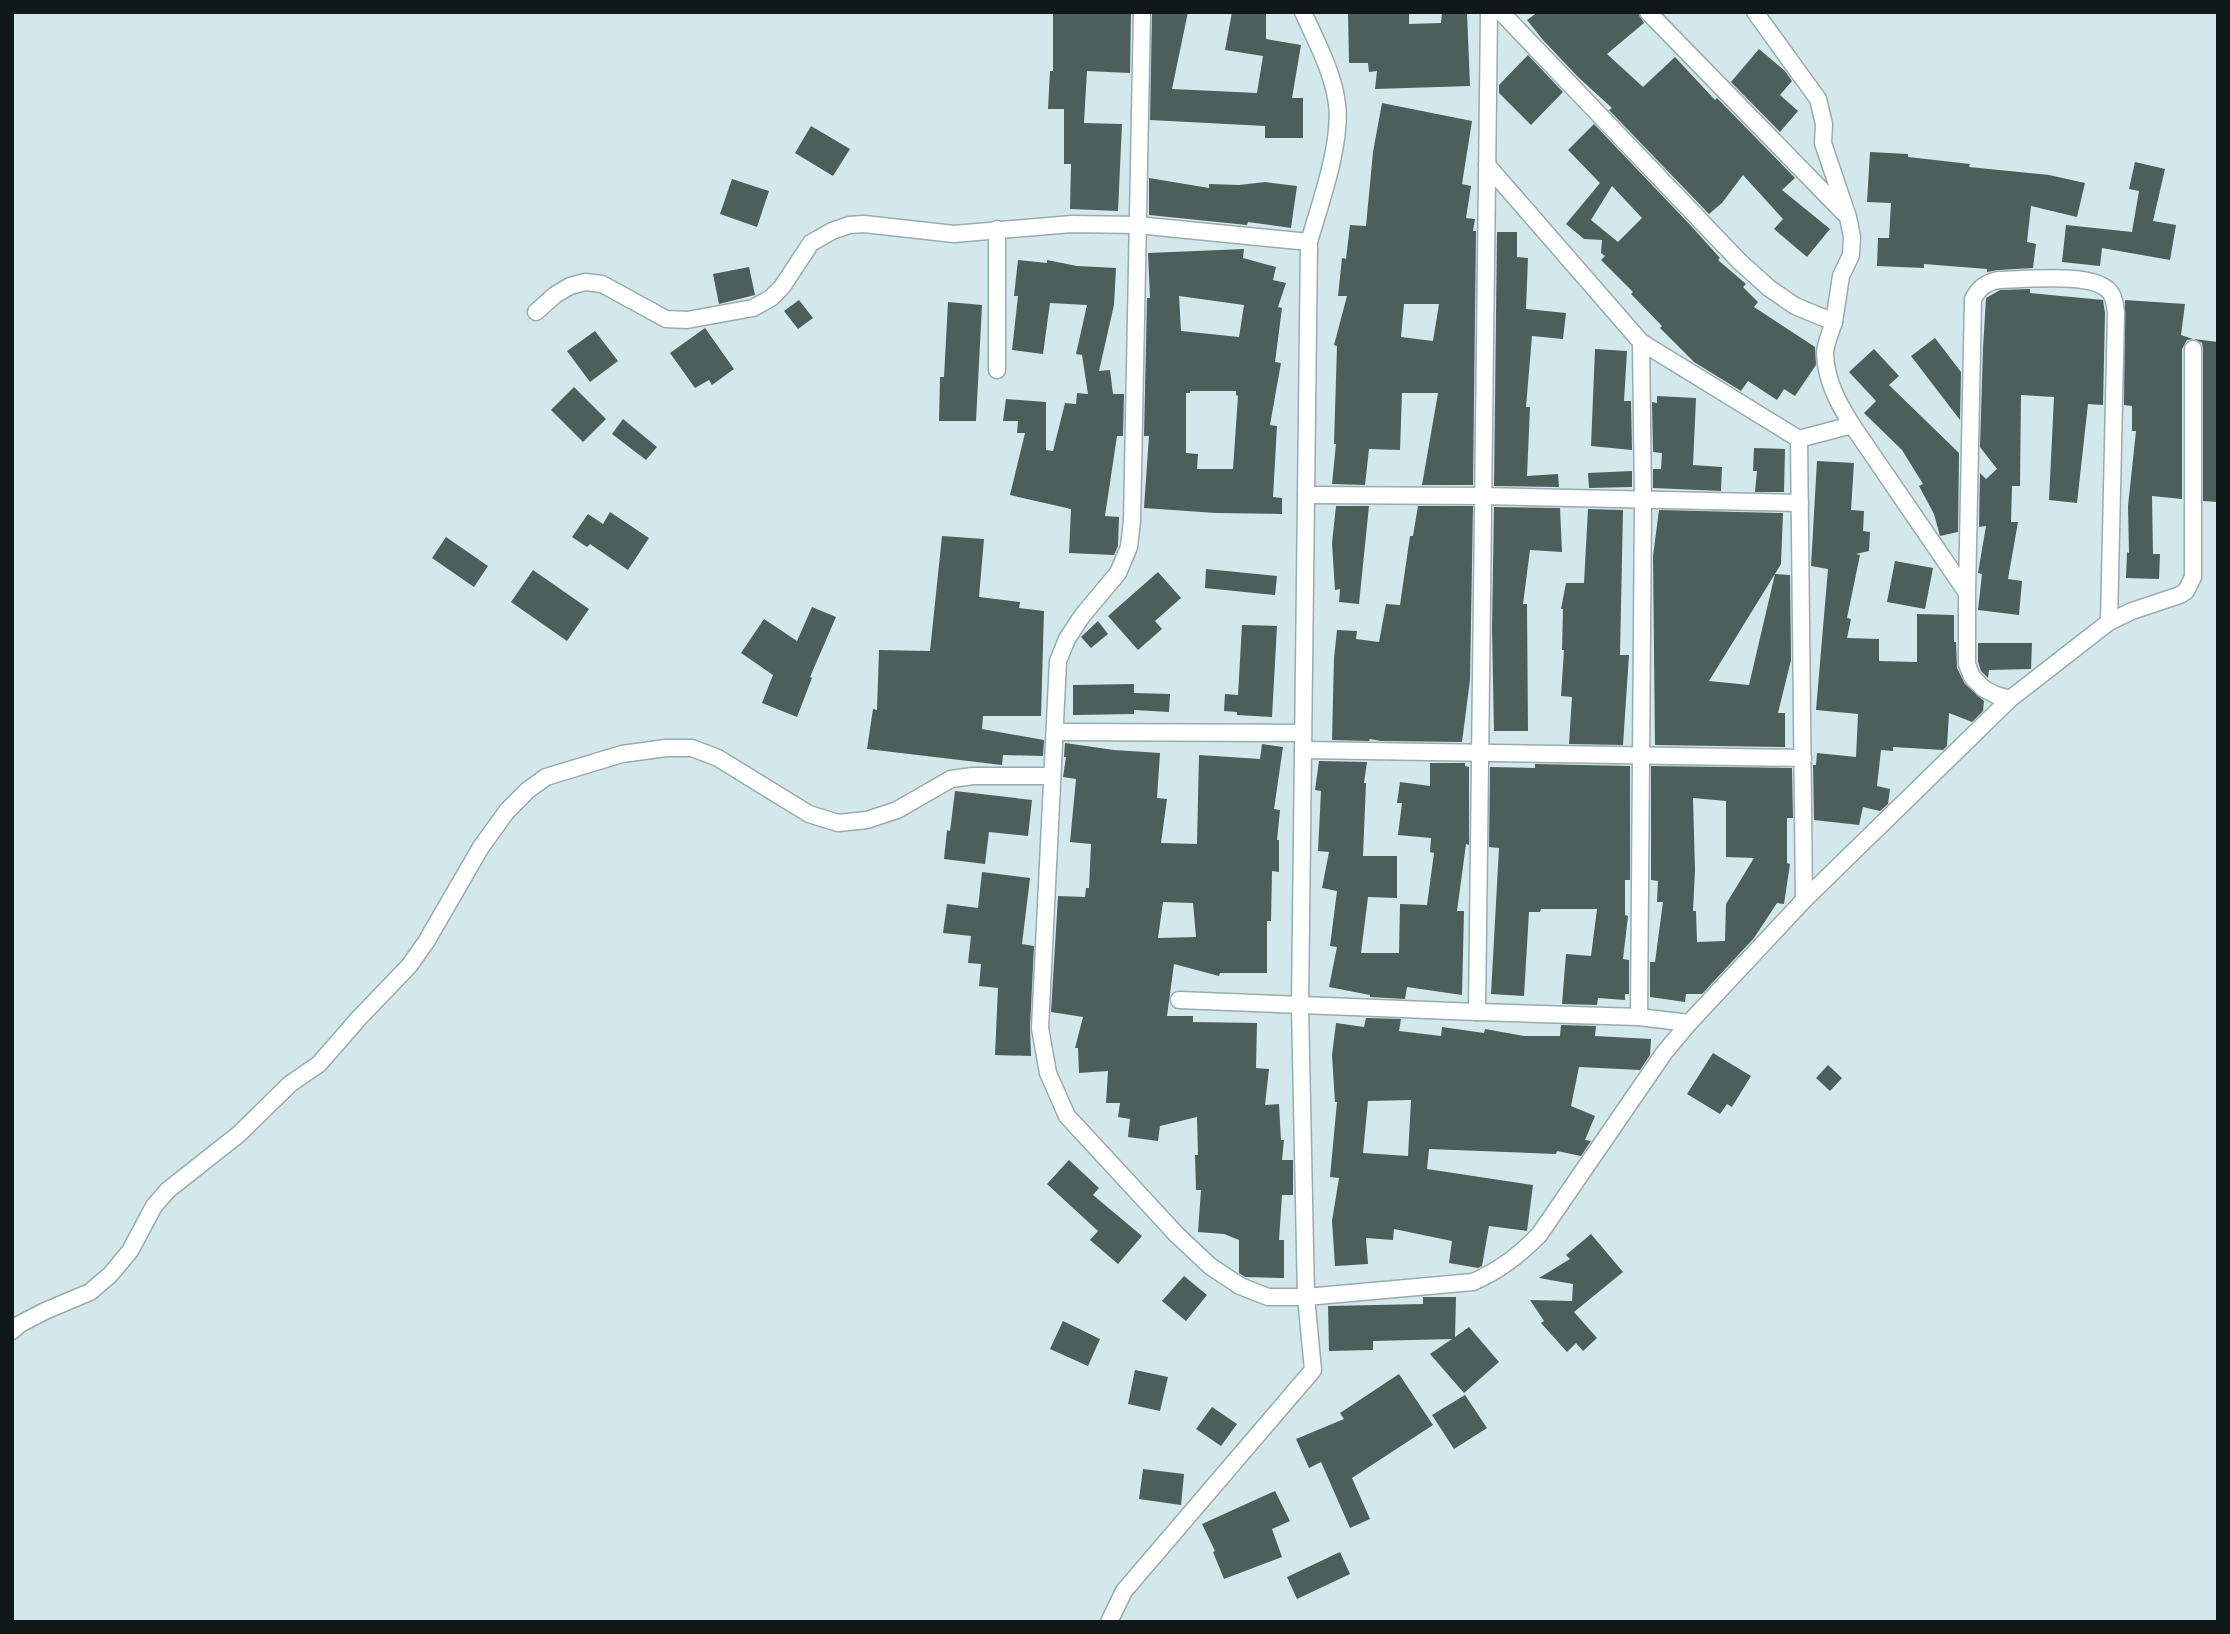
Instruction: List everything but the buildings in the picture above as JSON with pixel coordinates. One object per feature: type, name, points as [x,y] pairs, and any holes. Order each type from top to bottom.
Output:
[{"type":"street","points":[[1142,12],[1132,521],[1129,547],[1118,573],[1082,616],[1067,639],[1058,661],[1040,1028],[1048,1073],[1067,1116],[1177,1235],[1210,1266],[1240,1286],[1268,1297],[1306,1297],[1473,1282],[1498,1271],[1519,1255],[1539,1235],[1664,1054],[1689,1023],[1804,900],[2010,699],[2109,622],[2186,591],[2193,578],[2193,349]]},
{"type":"street","points":[[1108,1622],[1124,1591],[1313,1370],[1306,1297],[1300,1006],[1309,243],[1335,147],[1337,105],[1326,66],[1303,12]]},
{"type":"street","points":[[1478,1012],[1489,12]]},
{"type":"street","points":[[1502,12],[1740,262],[1769,288],[1795,306],[1833,322]]},
{"type":"street","points":[[1648,12],[1848,217]]},
{"type":"street","points":[[1755,12],[1818,99],[1824,124],[1823,143],[1848,217],[1852,237],[1851,255],[1841,276],[1825,352],[1830,382],[1852,425],[1967,593]]},
{"type":"street","points":[[1487,165],[1641,342],[1799,439],[1852,425]]},
{"type":"street","points":[[536,312],[555,295],[570,286],[585,282],[602,284],[666,319],[687,320],[753,308],[771,298],[782,287],[811,243],[849,225],[864,224],[954,234],[1072,223],[1137,225],[1309,243]]},
{"type":"street","points":[[997,229],[997,370]]},
{"type":"street","points":[[2010,699],[1984,689],[1972,677],[1967,664],[1973,299],[1979,289],[1989,282],[2087,279],[2109,290],[2115,301],[2109,622]]},
{"type":"street","points":[[1639,1017],[1643,500],[1641,342]]},
{"type":"street","points":[[1799,439],[1804,900]]},
{"type":"street","points":[[1306,495],[1800,503]]},
{"type":"street","points":[[1055,732],[1303,733]]},
{"type":"street","points":[[12,1331],[37,1315],[90,1292],[110,1275],[130,1251],[154,1206],[168,1190],[239,1134],[290,1084],[319,1064],[409,966],[426,942],[481,847],[507,811],[546,777],[622,754],[666,748],[692,748],[718,758],[809,814],[838,823],[867,820],[897,810],[951,779],[974,776],[1052,776]]},
{"type":"street","points":[[1303,750],[1803,758]]},
{"type":"street","points":[[1180,1000],[1639,1017],[1689,1023]]}]
